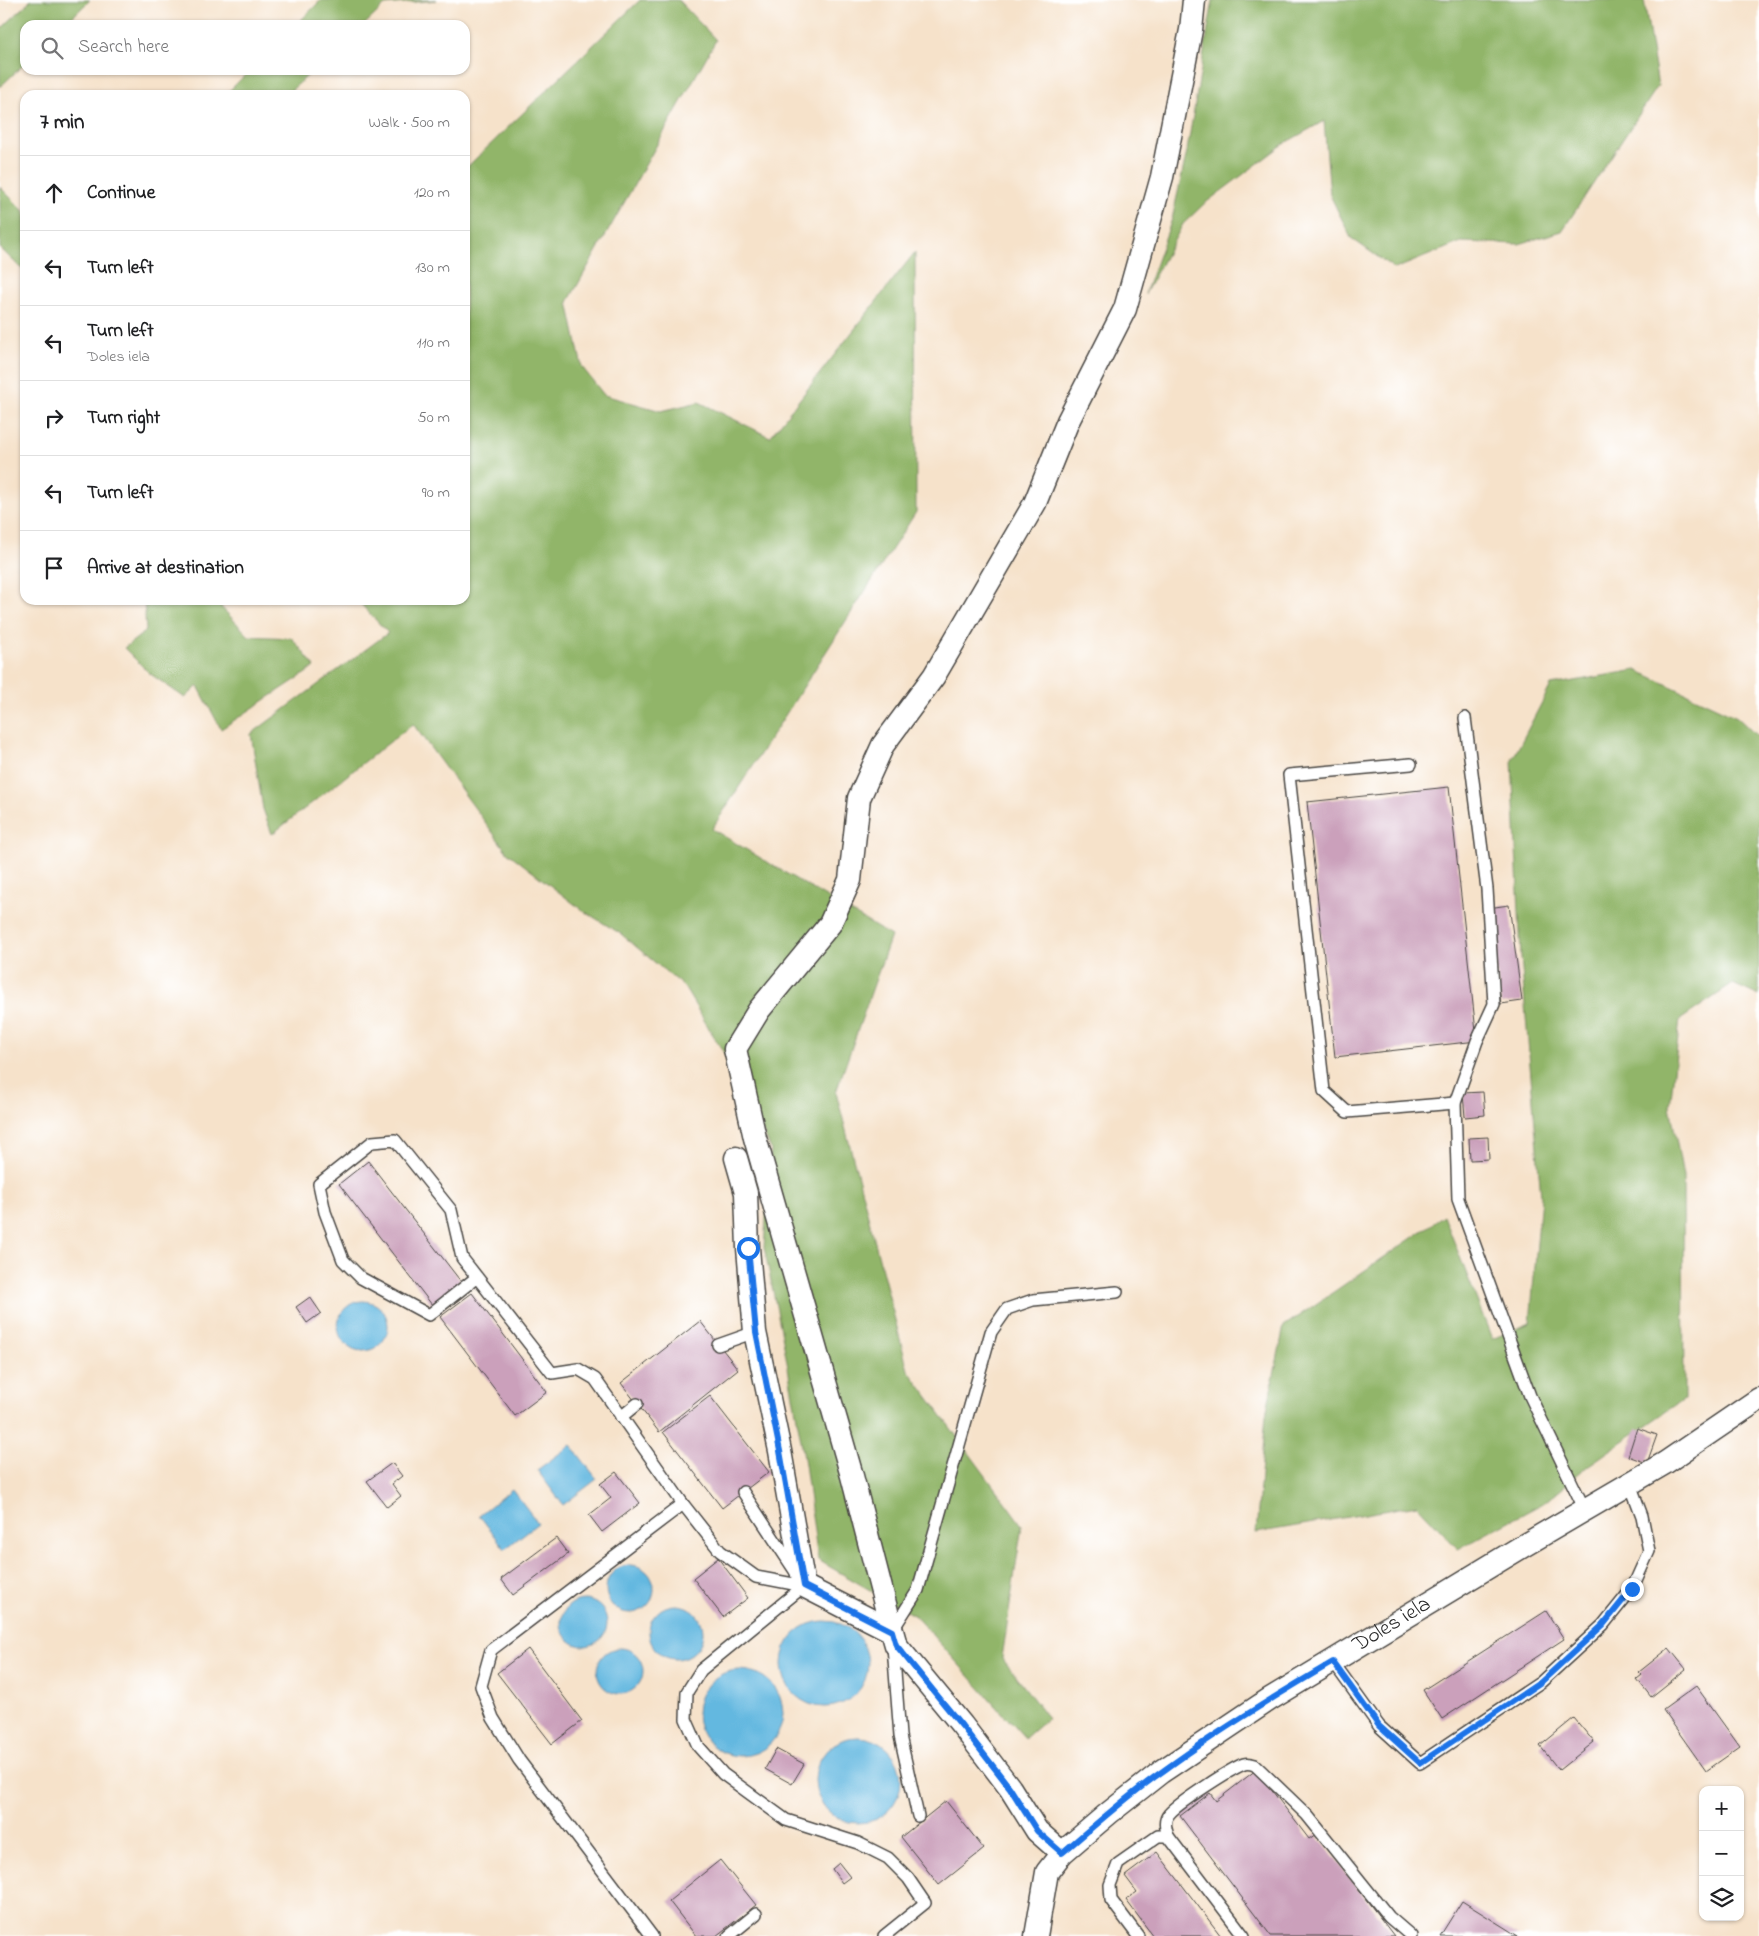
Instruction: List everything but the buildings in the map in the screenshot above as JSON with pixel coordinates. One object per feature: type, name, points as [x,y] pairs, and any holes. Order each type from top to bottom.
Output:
[{"type":"street","points":[[1062,1853],[1037,1831],[1010,1788],[896,1645],[852,1476],[755,1138],[735,1049],[759,1010],[830,924],[850,880],[859,798],[883,745],[934,676],[1035,504],[1068,421],[1124,310],[1162,177],[1192,30],[1194,0]]},
{"type":"street","points":[[736,1158],[746,1193],[748,1248],[756,1332],[804,1586],[892,1631]]},
{"type":"street","name":"Doles iela","points":[[1036,1936],[1047,1872],[1062,1853],[1109,1813],[1193,1750],[1270,1699],[1703,1439],[1759,1399]]},
{"type":"lane","points":[[1465,718],[1486,889],[1494,1004],[1477,1041],[1455,1103],[1458,1199],[1530,1396],[1585,1510]]},
{"type":"lane","points":[[1411,764],[1288,775],[1324,1091],[1347,1112],[1455,1103]]},
{"type":"lane","points":[[477,1277],[430,1315],[362,1278],[343,1260],[325,1212],[319,1184],[372,1142],[395,1140],[451,1210],[462,1258],[477,1277],[552,1373],[578,1370],[595,1379],[683,1504],[720,1550],[756,1577],[804,1586]]},
{"type":"lane","points":[[918,1816],[900,1736],[892,1631],[918,1590],[990,1332],[1007,1309],[1033,1300],[1117,1292]]},
{"type":"lane","points":[[718,1345],[756,1332]]},
{"type":"lane","points":[[621,1416],[637,1404]]},
{"type":"lane","points":[[1333,1662],[1379,1726],[1420,1763],[1541,1682],[1603,1625],[1632,1589],[1649,1551],[1642,1516],[1630,1484]]},
{"type":"lane","points":[[743,1492],[804,1586]]},
{"type":"lane","points":[[652,1936],[519,1760],[493,1718],[481,1686],[491,1650],[683,1504]]},
{"type":"lane","points":[[804,1586],[701,1670],[687,1692],[686,1719],[698,1746],[723,1774],[786,1820],[858,1843],[888,1858],[908,1878],[925,1903],[884,1936]]},
{"type":"lane","points":[[1244,1936],[1168,1836],[1165,1825],[1168,1815],[1173,1810],[1228,1772],[1245,1764],[1255,1765],[1307,1814],[1389,1917],[1411,1936]]},
{"type":"lane","points":[[1138,1936],[1111,1900],[1110,1885],[1118,1864],[1158,1836],[1168,1836]]},
{"type":"lane","points":[[729,1936],[756,1914]]},
{"type":"green space","points":[[31,0],[90,0],[69,20],[20,20],[20,68],[0,87],[0,30]]},
{"type":"green space","points":[[321,0],[437,0],[385,5],[369,20],[301,20]]},
{"type":"green space","points":[[640,0],[678,0],[716,40],[568,302],[582,367],[604,395],[661,411],[699,402],[770,437],[915,252],[916,512],[712,829],[891,936],[836,1092],[908,1370],[1022,1525],[1002,1658],[1048,1718],[1025,1738],[915,1616],[818,1560],[805,1464],[764,1247],[771,1149],[736,1073],[684,987],[621,934],[582,910],[507,852],[413,724],[272,834],[263,809],[251,734],[388,633],[362,605],[470,605],[470,164]]},
{"type":"green space","points":[[1213,0],[1644,0],[1658,86],[1562,231],[1519,244],[1461,242],[1395,269],[1351,238],[1330,195],[1324,121],[1285,143],[1204,204],[1183,224],[1145,294],[1172,219],[1186,156]]},
{"type":"green space","points":[[245,75],[308,75],[292,90],[230,90]]},
{"type":"green space","points":[[0,187],[20,207],[20,267],[0,248]]},
{"type":"green space","points":[[144,605],[220,605],[249,636],[292,638],[315,667],[221,729],[198,686],[185,698],[149,673],[124,648],[146,631]]},
{"type":"green space","points":[[1636,670],[1737,717],[1759,738],[1759,996],[1733,984],[1680,1020],[1670,1106],[1683,1176],[1684,1399],[1589,1465],[1545,1502],[1458,1549],[1417,1505],[1256,1533],[1266,1415],[1284,1326],[1444,1216],[1492,1339],[1530,1323],[1541,1197],[1521,957],[1512,760],[1551,685]]},
{"type":"water","points":[[363,1301],[372,1303],[383,1312],[388,1326],[386,1335],[377,1346],[363,1351],[354,1349],[343,1340],[338,1326],[340,1317],[349,1306]]},
{"type":"water","points":[[571,1445],[597,1479],[563,1505],[537,1470]]},
{"type":"water","points":[[512,1489],[538,1523],[505,1549],[479,1515]]},
{"type":"water","points":[[625,1565],[635,1565],[644,1569],[650,1575],[654,1589],[650,1603],[644,1609],[635,1613],[625,1613],[616,1609],[610,1603],[606,1594],[606,1584],[610,1575],[616,1569]]},
{"type":"water","points":[[579,1600],[589,1600],[603,1610],[607,1623],[603,1636],[597,1642],[589,1646],[579,1646],[565,1636],[561,1628],[561,1618],[571,1604]]},
{"type":"water","points":[[671,1605],[681,1605],[691,1609],[699,1617],[703,1632],[699,1647],[691,1655],[681,1659],[671,1659],[661,1655],[653,1647],[649,1637],[649,1627],[653,1617],[661,1609]]},
{"type":"water","points":[[825,1621],[842,1624],[856,1633],[865,1647],[868,1664],[865,1681],[856,1695],[842,1704],[825,1707],[808,1704],[794,1695],[785,1681],[782,1664],[785,1647],[794,1633],[808,1624]]},
{"type":"water","points":[[625,1648],[629,1649],[639,1658],[642,1662],[642,1680],[633,1690],[625,1694],[615,1694],[607,1690],[598,1680],[597,1666],[601,1658],[611,1649]]},
{"type":"water","points":[[740,1670],[756,1674],[770,1683],[779,1697],[783,1713],[779,1729],[770,1743],[756,1752],[740,1756],[724,1752],[710,1743],[701,1729],[697,1713],[701,1697],[710,1683],[724,1674]]},
{"type":"water","points":[[858,1737],[882,1744],[894,1756],[901,1780],[894,1804],[882,1816],[858,1823],[834,1816],[822,1804],[815,1780],[822,1756],[834,1744]]},
{"type":"route","points":[[748,1248],[756,1332],[798,1544],[804,1586],[892,1631],[896,1645],[1010,1788],[1037,1831],[1062,1853],[1161,1772],[1270,1699],[1333,1662],[1379,1726],[1420,1763],[1541,1682],[1603,1625],[1632,1589]]}]
